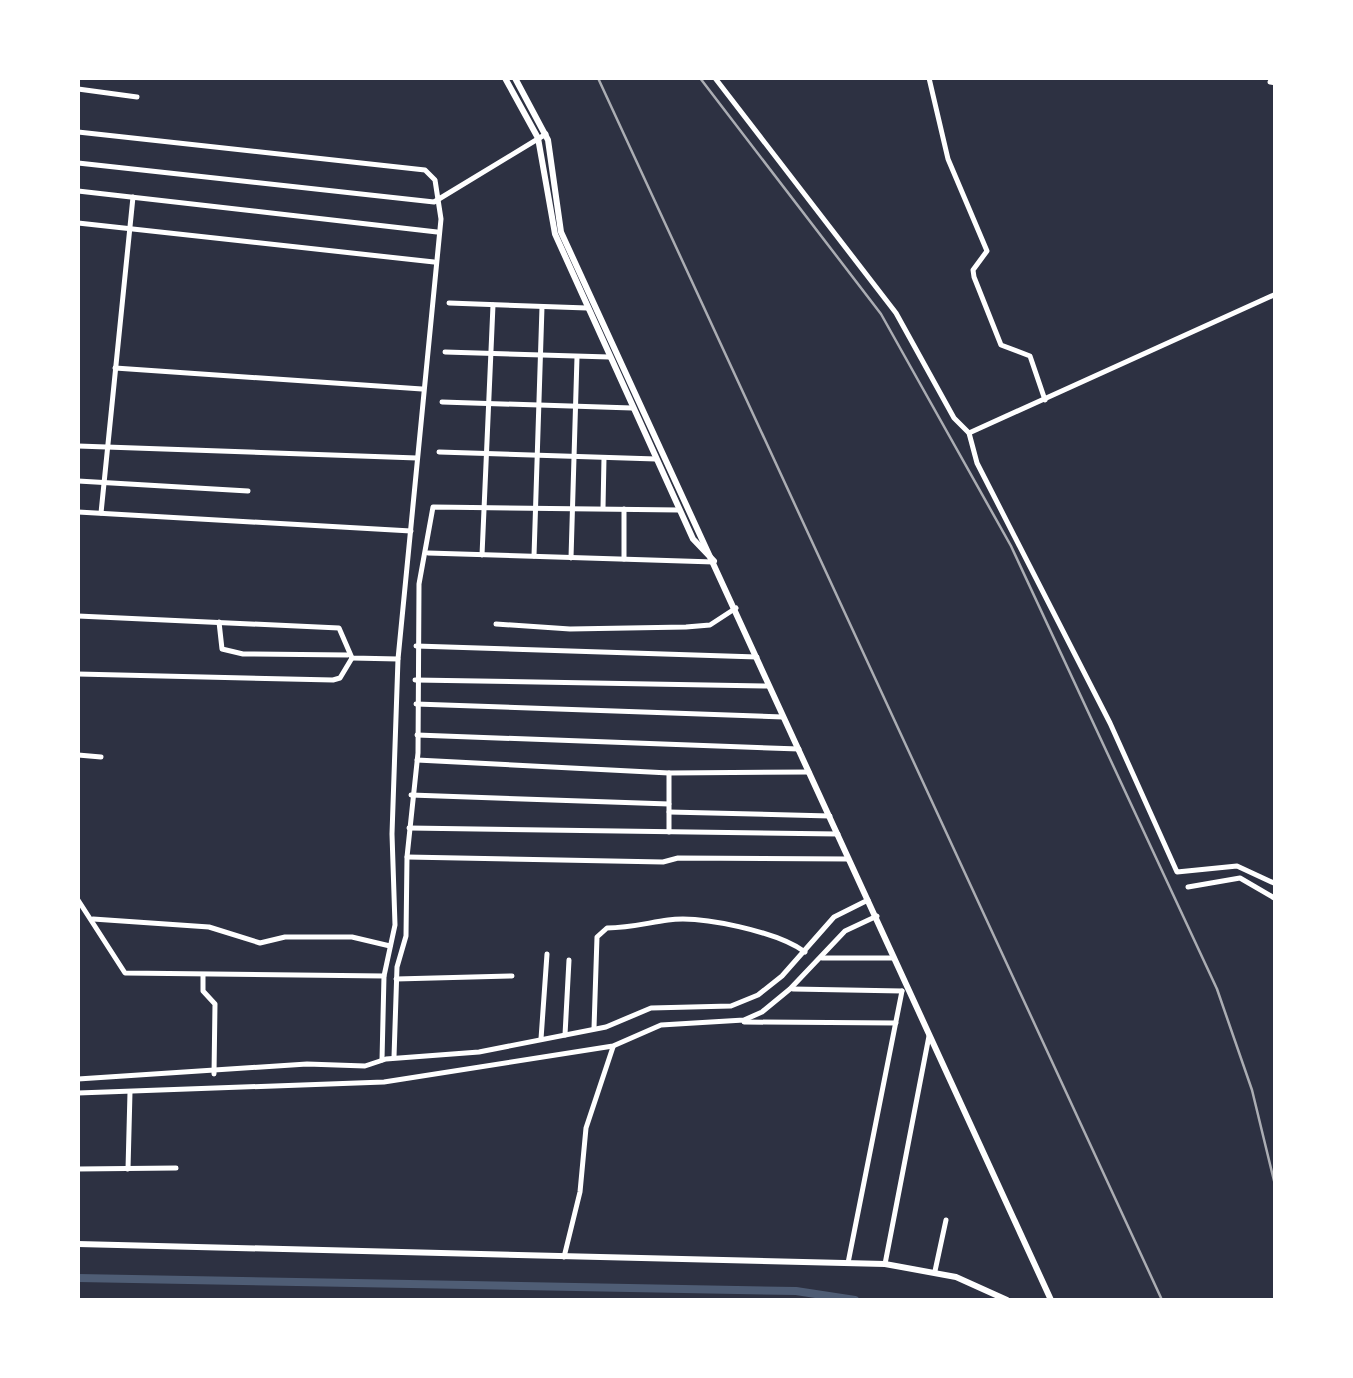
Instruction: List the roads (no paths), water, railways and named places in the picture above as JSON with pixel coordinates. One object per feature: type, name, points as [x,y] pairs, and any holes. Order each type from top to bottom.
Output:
[{"type":"main road","points":[[505,78],[542,136],[550,220],[609,358],[697,546],[715,562]]},
{"type":"main road","points":[[515,78],[542,136],[558,225],[930,1030],[1050,1300]]},
{"type":"main road","points":[[78,1244],[885,1264],[935,1271],[1007,1300]]},
{"type":"street","points":[[715,78],[896,313],[954,418],[969,432],[977,463],[1110,722],[1177,872],[1237,866],[1276,884]]},
{"type":"street","points":[[930,78],[948,160],[987,251],[972,270],[974,276],[998,339],[1007,349],[1030,356],[1046,400]]},
{"type":"street","points":[[78,89],[137,96]]},
{"type":"street","points":[[78,132],[425,170],[435,180],[441,201],[398,659],[392,834],[395,912],[384,976],[382,1060]]},
{"type":"street","points":[[78,163],[441,201],[542,136]]},
{"type":"street","points":[[78,191],[438,232]]},
{"type":"street","points":[[102,513],[132,198]]},
{"type":"street","points":[[78,223],[434,262]]},
{"type":"street","points":[[969,432],[1276,294]]},
{"type":"street","points":[[449,303],[588,308]]},
{"type":"street","points":[[482,554],[493,305]]},
{"type":"street","points":[[534,556],[542,307]]},
{"type":"street","points":[[445,352],[609,358]]},
{"type":"street","points":[[571,558],[576,357]]},
{"type":"street","points":[[115,368],[422,389]]},
{"type":"street","points":[[442,402],[632,408]]},
{"type":"street","points":[[78,446],[417,458]]},
{"type":"street","points":[[439,452],[656,459]]},
{"type":"street","points":[[604,458],[604,508]]},
{"type":"street","points":[[78,481],[248,491]]},
{"type":"street","points":[[394,1058],[396,979],[406,936],[408,828],[417,760],[415,680],[420,578],[428,553],[431,512],[436,504],[679,510]]},
{"type":"street","points":[[624,508],[624,559]]},
{"type":"street","points":[[78,512],[411,531]]},
{"type":"street","points":[[428,553],[715,562]]},
{"type":"street","points":[[496,624],[570,629],[686,627],[710,625],[736,608]]},
{"type":"street","points":[[78,616],[338,628],[350,656],[340,678],[333,680],[78,674]]},
{"type":"street","points":[[219,622],[222,649],[243,654],[398,659]]},
{"type":"street","points":[[416,646],[758,657]]},
{"type":"street","points":[[415,680],[771,686]]},
{"type":"street","points":[[416,704],[785,717]]},
{"type":"street","points":[[418,735],[800,749]]},
{"type":"street","points":[[78,756],[101,757]]},
{"type":"street","points":[[417,760],[669,773],[810,772]]},
{"type":"street","points":[[669,773],[669,832]]},
{"type":"street","points":[[411,795],[830,816]]},
{"type":"street","points":[[408,828],[838,834]]},
{"type":"street","points":[[407,857],[663,862],[678,858],[849,859]]},
{"type":"street","points":[[1188,888],[1240,878],[1276,899]]},
{"type":"street","points":[[78,900],[118,970],[125,974],[384,976]]},
{"type":"street","points":[[78,1079],[136,1072],[214,1074],[307,1064],[359,1067],[394,1058],[479,1052],[541,1040],[594,1028],[652,1008],[739,1004],[770,986],[834,917],[868,900]]},
{"type":"street","points":[[731,1022],[762,1012],[822,958],[844,931],[876,916]]},
{"type":"street","points":[[92,919],[209,926],[260,943],[284,937],[352,937],[390,946]]},
{"type":"street","points":[[594,1028],[597,937],[606,928],[648,928],[682,920],[773,936],[805,952]]},
{"type":"street","points":[[541,1040],[548,954]]},
{"type":"street","points":[[822,958],[897,958]]},
{"type":"street","points":[[565,1035],[569,960]]},
{"type":"street","points":[[203,976],[203,992],[214,1004],[214,1074]]},
{"type":"street","points":[[396,979],[512,976]]},
{"type":"street","points":[[790,989],[912,991]]},
{"type":"street","points":[[848,1263],[902,991]]},
{"type":"street","points":[[78,1093],[196,1092],[384,1082],[613,1046],[661,1025],[896,1023]]},
{"type":"street","points":[[885,1264],[930,1030]]},
{"type":"street","points":[[564,1257],[581,1183],[586,1128],[613,1046]]},
{"type":"street","points":[[128,1169],[130,1090]]},
{"type":"street","points":[[78,1169],[176,1168]]},
{"type":"street","points":[[935,1271],[946,1220]]},
{"type":"waterway","points":[[78,1278],[796,1291],[855,1300]]},
{"type":"railway","points":[[598,78],[1162,1300]]},
{"type":"railway","points":[[700,78],[881,314],[1011,546],[1217,989],[1252,1090],[1276,1189]]}]
